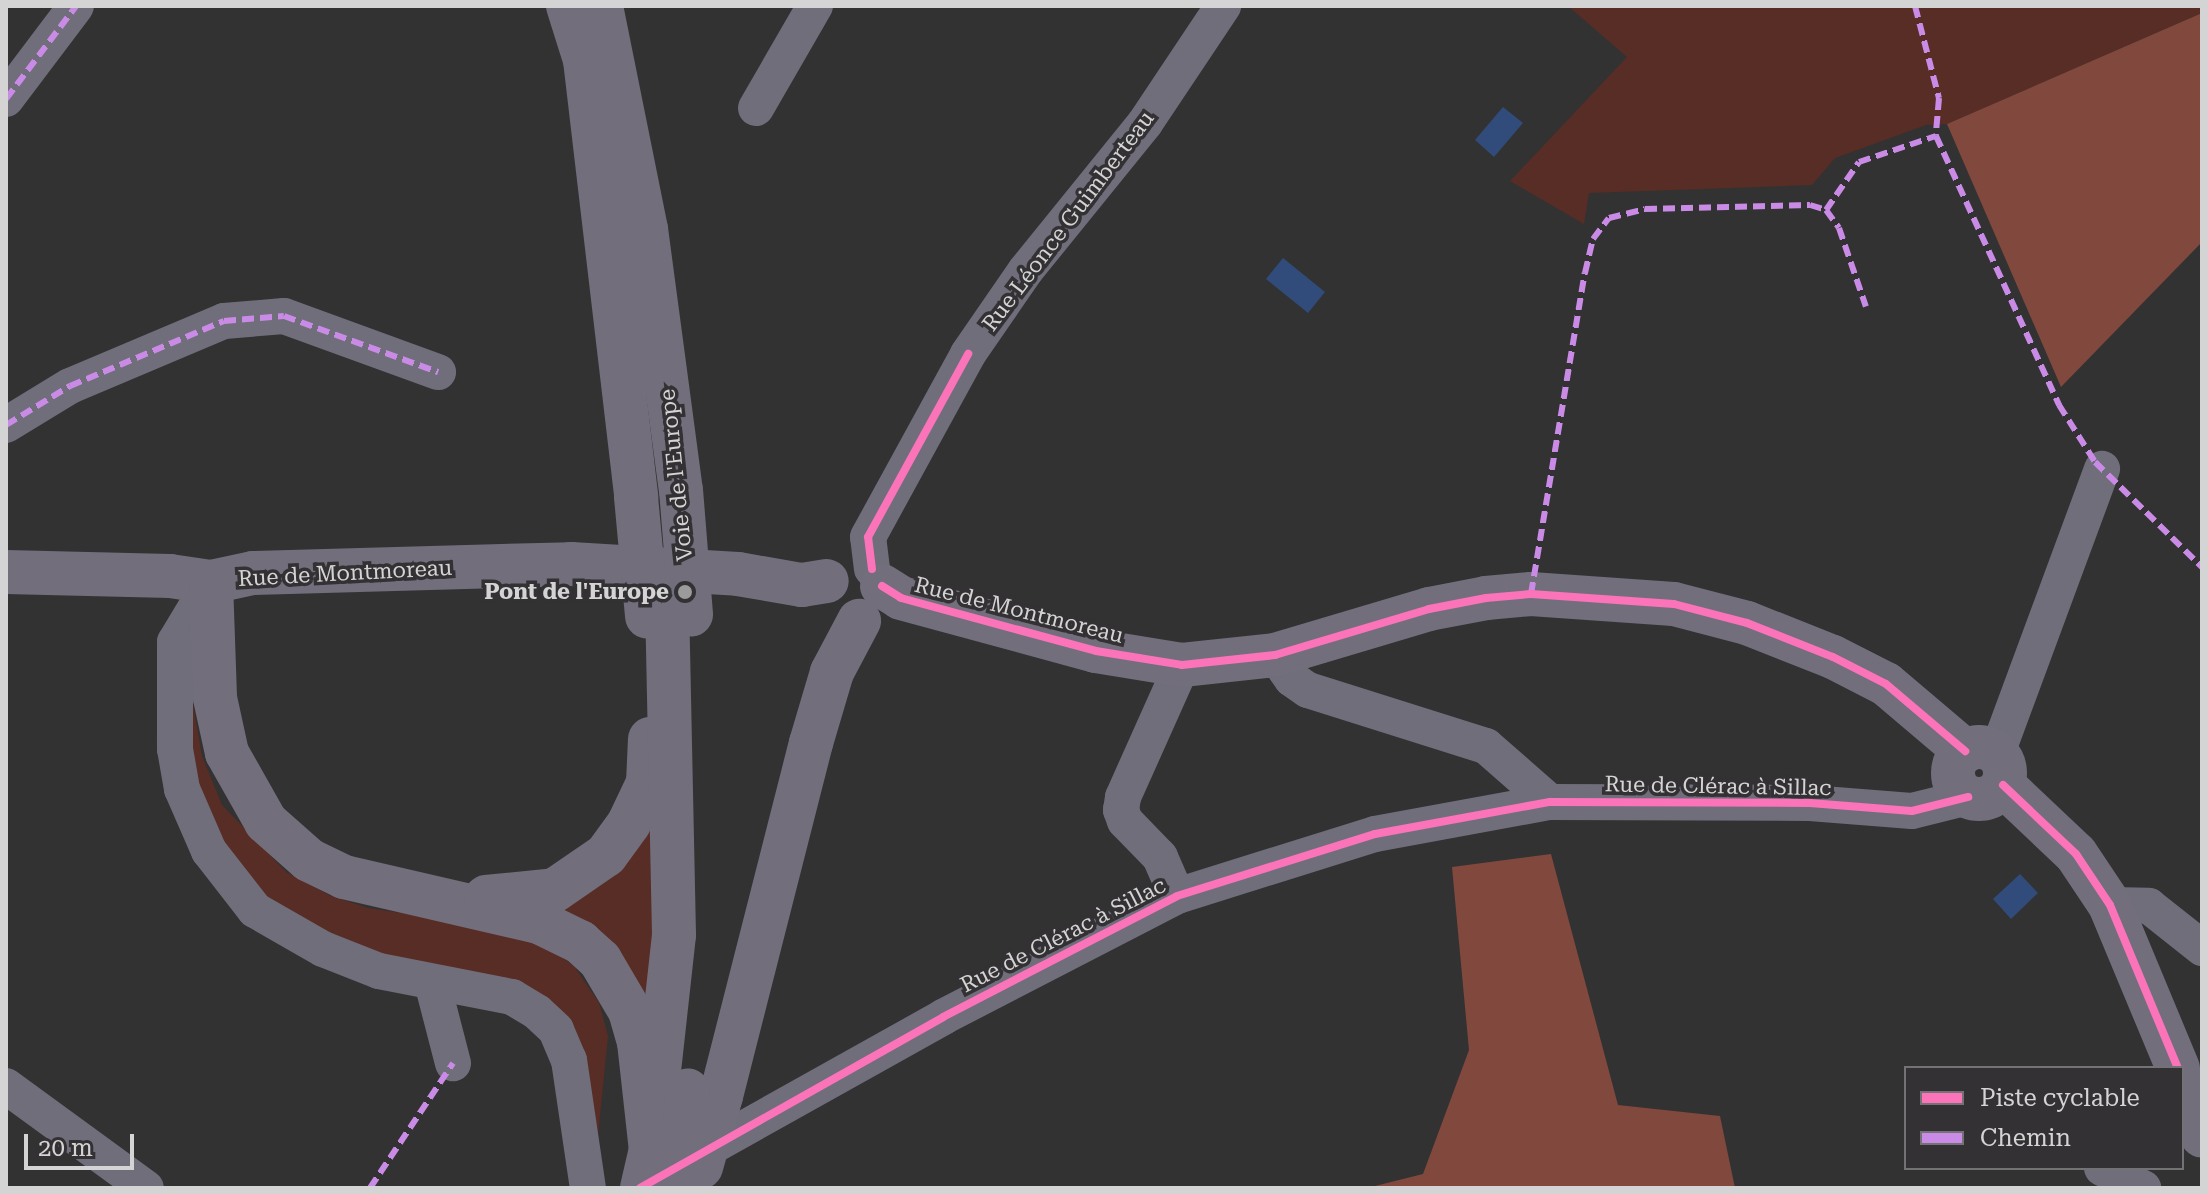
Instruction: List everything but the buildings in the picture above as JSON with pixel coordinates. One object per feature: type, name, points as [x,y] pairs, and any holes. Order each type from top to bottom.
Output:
[{"type":"main road","name":"Voie de l'Europe","points":[[568,6],[585,60],[629,283],[657,494],[699,920],[704,1093],[679,1188]]},
{"type":"main road","name":"Voie de l'Europe","points":[[601,6],[646,229],[657,494]]},
{"type":"main road","name":"Rue de Montmoreau","points":[[6,572],[170,576],[211,582],[253,573],[571,564],[738,574],[802,585],[827,581],[829,607],[841,619],[871,592],[1096,651],[1182,665],[1275,655],[1414,613],[1486,598],[1574,596],[1674,604],[1747,623],[1833,657],[1886,684],[2076,854],[2110,905],[2177,1066]]},
{"type":"main road","points":[[211,582],[215,698],[227,753],[266,822],[309,860],[344,877],[539,922],[580,942],[600,960],[630,1011],[639,1042],[644,1175]]},
{"type":"main road","points":[[694,1188],[704,1093],[832,672],[871,592]]},
{"type":"main road","points":[[440,897],[518,897],[555,890],[606,855],[629,823],[648,783],[653,698],[668,615]]},
{"type":"main road","points":[[644,1175],[674,935],[668,615]]},
{"type":"main road","points":[[2184,1086],[2202,1136]]},
{"type":"street","points":[[6,99],[76,6]]},
{"type":"street","points":[[756,108],[815,6]]},
{"type":"street","name":"Rue Léonce Guimberteau","points":[[871,592],[868,537],[968,354],[1026,270],[1145,123],[1223,6]]},
{"type":"street","points":[[6,425],[70,386],[224,321],[284,316],[438,372]]},
{"type":"street","points":[[1983,771],[2102,469]]},
{"type":"street","points":[[211,582],[175,642],[175,749],[182,789],[209,851],[255,910],[268,918],[365,966],[512,997],[556,1030],[577,1091],[588,1188]]},
{"type":"street","points":[[1275,655],[1292,679],[1308,690],[1486,746],[1550,802]]},
{"type":"street","points":[[1177,896],[1160,857],[1125,821],[1121,810],[1123,797],[1182,665]]},
{"type":"street","name":"Rue de Clérac à Sillac","points":[[644,1175],[1177,896],[1375,834],[1550,802],[1810,803],[1912,811],[1983,771]]},
{"type":"street","points":[[2110,905],[2149,906],[2202,948]]},
{"type":"street","points":[[432,982],[453,1063]]},
{"type":"street","points":[[6,1086],[146,1188]]},
{"type":"street","points":[[2106,1170],[2143,1188]]},
{"type":"shaded area","points":[[1568,6],[2202,6],[2202,13],[1947,124],[1926,125],[1835,158],[1812,185],[1589,193],[1584,224],[1510,181],[1627,57]]},
{"type":"shaded area","points":[[2202,13],[2202,242],[2061,387],[1947,124]]},
{"type":"shaded area","points":[[187,669],[202,756],[222,805],[286,872],[331,896],[368,908],[504,928],[537,940],[574,966],[599,1003],[608,1036],[595,1165],[568,1031],[306,930],[239,874],[194,790]]},
{"type":"shaded area","points":[[665,778],[654,1040],[551,912]]},
{"type":"shaded area","points":[[1551,854],[1618,1105],[1720,1116],[1735,1188],[1367,1188],[1423,1174],[1469,1050],[1452,867]]},
{"type":"water","points":[[1503,107],[1523,123],[1494,157],[1475,140]]},
{"type":"water","points":[[1283,258],[1325,292],[1308,313],[1266,279]]},
{"type":"water","points":[[2020,874],[2038,893],[2011,919],[1993,899]]},
{"type":"marked path","points":[[6,99],[76,6]]},
{"type":"marked path","points":[[1915,6],[1939,98],[1936,136]]},
{"type":"marked path","points":[[1826,210],[1859,162],[1936,136],[2059,405],[2095,462],[2202,567]]},
{"type":"marked path","points":[[1531,594],[1585,273],[1593,239],[1609,218],[1645,209],[1810,205],[1826,210],[1839,228],[1866,307]]},
{"type":"marked path","points":[[6,425],[70,386],[224,321],[284,316],[438,372]]},
{"type":"marked path","points":[[370,1188],[453,1063]]},
{"type":"cycle path","points":[[872,569],[868,537],[968,354]]},
{"type":"cycle path","points":[[882,586],[901,598],[1096,651],[1182,665],[1275,655],[1429,609],[1486,598],[1531,594],[1674,604],[1747,623],[1833,657],[1886,684],[1965,751]]},
{"type":"cycle path","points":[[2003,785],[2076,854],[2110,905],[2177,1066]]},
{"type":"cycle path","points":[[640,1188],[943,1017],[1177,896],[1375,834],[1550,802],[1810,803],[1912,811],[1968,797]]},
{"type":"place","name":"Pont de l'Europe","points":[[685,592]]}]
